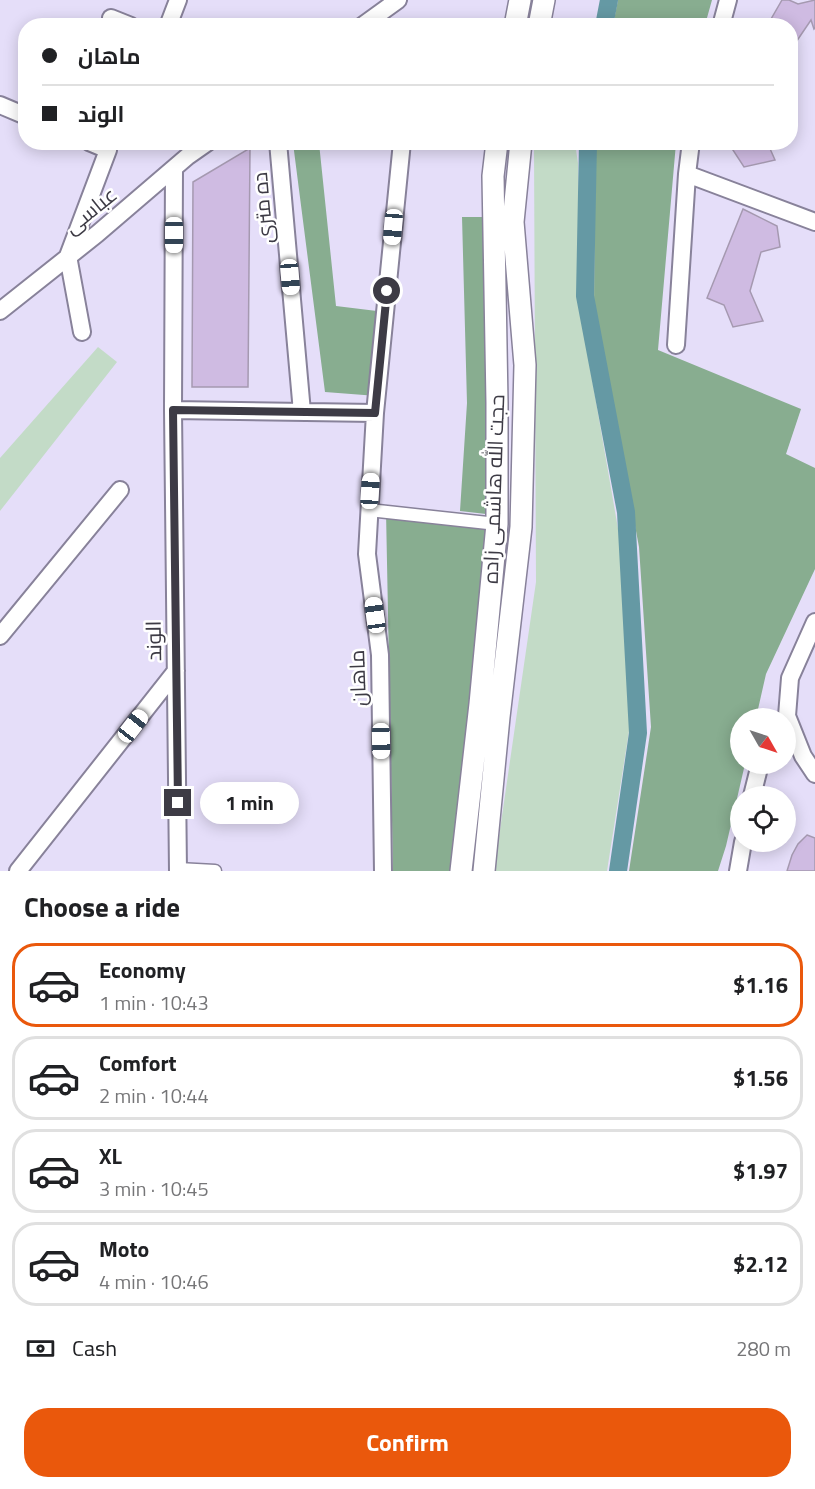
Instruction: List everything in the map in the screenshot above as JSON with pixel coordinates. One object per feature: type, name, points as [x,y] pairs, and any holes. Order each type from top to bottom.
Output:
[{"type":"street","points":[[171,18],[178,0]]},
{"type":"street","points":[[369,14],[398,0]]},
{"type":"street","points":[[517,18],[520,0]]},
{"type":"street","points":[[541,18],[544,0]]},
{"type":"street","points":[[723,18],[728,0]]},
{"type":"street","points":[[0,105],[18,113]]},
{"type":"street","points":[[82,332],[68,256],[108,150]]},
{"type":"street","name":"عباسی","points":[[0,311],[97,234],[197,150]]},
{"type":"street","name":"ده متری","points":[[279,150],[302,412]]},
{"type":"street","name":"ماهان","points":[[383,871],[380,655],[367,554],[375,413],[401,150]]},
{"type":"street","name":"حجت الله هاشمی زاده","points":[[461,871],[497,524],[493,176],[496,150]]},
{"type":"street","points":[[484,871],[521,527],[525,365],[513,222],[520,150]]},
{"type":"street","points":[[676,345],[690,150]]},
{"type":"street","name":"الوند","points":[[174,169],[173,410],[178,870]]},
{"type":"street","points":[[687,174],[815,222]]},
{"type":"street","points":[[173,410],[375,413]]},
{"type":"street","points":[[0,636],[120,490]]},
{"type":"street","points":[[369,510],[497,524]]},
{"type":"street","points":[[787,708],[790,678],[815,622]]},
{"type":"street","points":[[18,871],[176,671]]},
{"type":"street","points":[[796,740],[815,774]]},
{"type":"street","points":[[738,871],[741,852]]},
{"type":"street","points":[[178,870],[215,871]]},
{"type":"green space","points":[[618,0],[712,0],[707,18],[614,18]]},
{"type":"green space","points":[[294,150],[320,150],[336,306],[385,312],[377,396],[325,392]]},
{"type":"green space","points":[[534,150],[576,150],[581,315],[621,546],[630,725],[607,871],[494,871],[536,582]]},
{"type":"green space","points":[[595,150],[675,150],[658,350],[801,409],[786,454],[815,468],[815,569],[766,674],[758,708],[730,708],[730,774],[743,774],[740,786],[730,786],[730,829],[718,871],[629,871],[651,727],[639,547],[594,307]]},
{"type":"green space","points":[[462,217],[485,217],[486,514],[460,511],[467,403]]},
{"type":"green space","points":[[98,347],[117,362],[0,511],[0,458]]},
{"type":"green space","points":[[386,511],[489,526],[453,871],[393,871]]},
{"type":"building","points":[[782,0],[798,4],[815,0],[815,28],[811,20],[798,39],[798,18],[772,18]]},
{"type":"building","points":[[250,150],[248,387],[192,387],[193,182]]},
{"type":"building","points":[[733,150],[771,150],[775,160],[744,167]]},
{"type":"building","points":[[743,209],[777,226],[780,247],[761,252],[750,291],[763,321],[733,327],[724,305],[707,298]]},
{"type":"building","points":[[807,835],[815,838],[815,871],[787,871],[798,844]]},
{"type":"waterway","points":[[606,18],[609,0]]},
{"type":"waterway","points":[[588,150],[585,296],[626,512],[638,733],[618,871]]},
{"type":"route","points":[[178,803],[173,410],[375,413],[387,291]]}]
